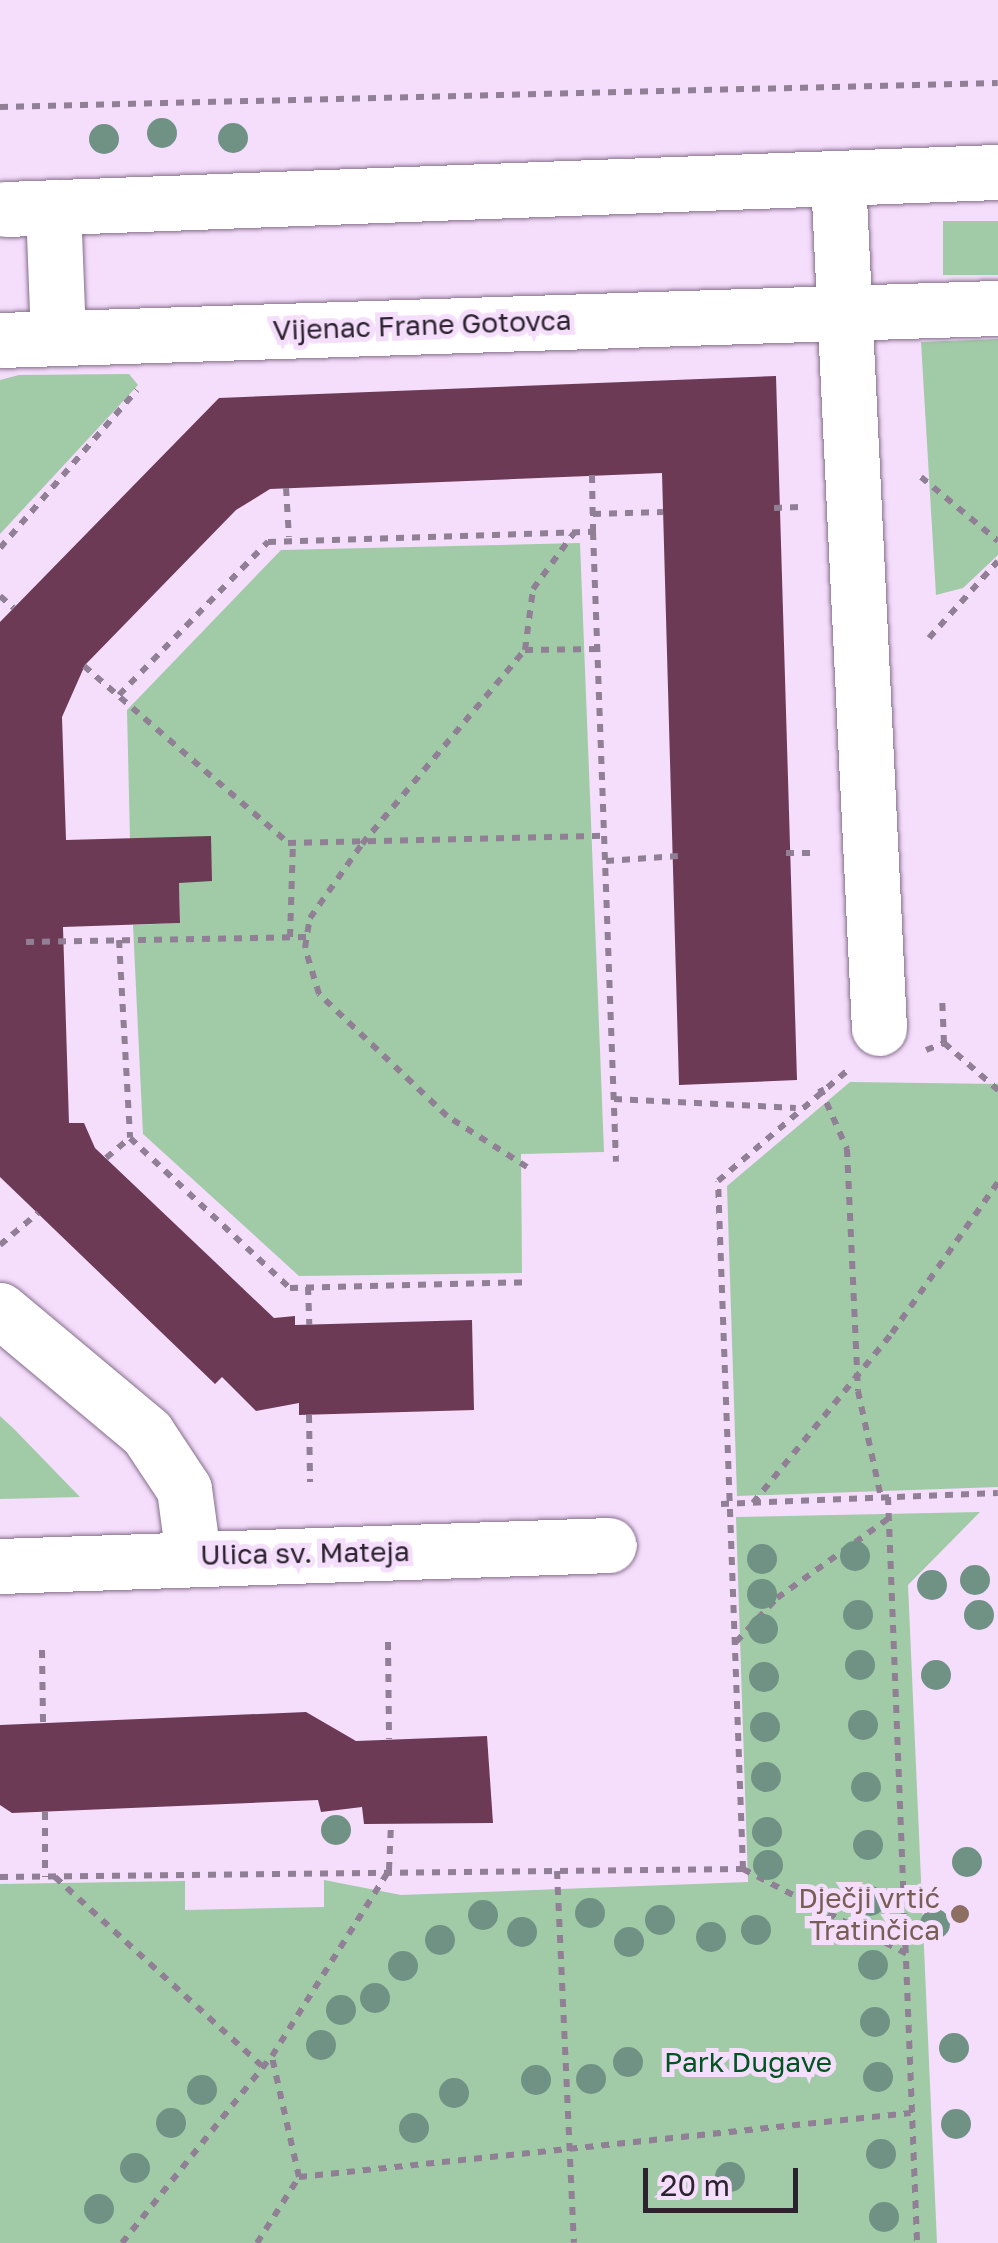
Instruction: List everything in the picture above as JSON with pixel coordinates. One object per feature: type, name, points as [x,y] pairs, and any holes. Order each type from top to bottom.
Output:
[{"type":"street","points":[[58,335],[29,208],[998,172]]},
{"type":"street","points":[[838,178],[880,1028]]},
{"type":"street","name":"Vijenac Frane Gotovca","points":[[0,340],[58,335],[998,308]]},
{"type":"street","points":[[0,1310],[146,1433],[184,1489],[192,1556]]},
{"type":"street","name":"Ulica sv. Mateja","points":[[0,1566],[192,1556],[610,1545]]},
{"type":"path","points":[[0,108],[998,83]]},
{"type":"path","points":[[0,548],[149,376]]},
{"type":"path","points":[[592,476],[616,1162]]},
{"type":"path","points":[[921,477],[998,541]]},
{"type":"path","points":[[286,488],[288,538]]},
{"type":"path","points":[[774,508],[800,507]]},
{"type":"path","points":[[593,514],[663,512]]},
{"type":"path","points":[[120,695],[268,542],[288,538],[593,532]]},
{"type":"path","points":[[526,1167],[447,1116],[319,994],[307,937],[362,844],[526,650],[533,589],[574,533]]},
{"type":"path","points":[[929,638],[998,561]]},
{"type":"path","points":[[0,596],[14,608]]},
{"type":"path","points":[[526,650],[598,649]]},
{"type":"path","points":[[84,666],[294,844],[605,836]]},
{"type":"path","points":[[290,937],[294,844]]},
{"type":"path","points":[[786,852],[812,852]]},
{"type":"path","points":[[606,861],[678,856]]},
{"type":"path","points":[[26,942],[307,937]]},
{"type":"path","points":[[119,940],[130,1138],[290,1288],[529,1282]]},
{"type":"path","points":[[944,1042],[998,1090]]},
{"type":"path","points":[[743,1868],[718,1180],[820,1088],[844,1135],[857,1372],[889,1518],[917,2243]]},
{"type":"path","points":[[614,1098],[796,1108]]},
{"type":"path","points":[[106,1158],[130,1138]]},
{"type":"path","points":[[752,1504],[857,1372],[998,1182]]},
{"type":"path","points":[[0,1244],[38,1214]]},
{"type":"path","points":[[308,1287],[309,1325]]},
{"type":"path","points":[[309,1414],[310,1482]]},
{"type":"path","points":[[720,1504],[998,1493]]},
{"type":"path","points":[[736,1643],[777,1598],[889,1518]]},
{"type":"path","points":[[388,1642],[390,1739]]},
{"type":"path","points":[[42,1650],[43,1723]]},
{"type":"path","points":[[44,1812],[45,1877]]},
{"type":"path","points":[[122,2243],[272,2056],[390,1870],[391,1824]]},
{"type":"path","points":[[0,1877],[743,1868],[907,1954]]},
{"type":"path","points":[[557,1871],[574,2243]]},
{"type":"path","points":[[56,1877],[263,2067]]},
{"type":"path","points":[[257,2243],[300,2177],[272,2056]]},
{"type":"path","points":[[300,2177],[570,2145],[912,2113]]},
{"type":"green space","points":[[943,221],[998,221],[998,275],[943,275]]},
{"type":"green space","points":[[998,339],[998,555],[963,588],[936,595],[921,342]]},
{"type":"green space","points":[[129,374],[138,385],[0,534],[0,380],[19,375]]},
{"type":"green space","points":[[580,543],[604,1152],[521,1154],[522,1273],[299,1276],[143,1134],[133,925],[180,923],[179,883],[130,839],[127,710],[281,550]]},
{"type":"green space","points":[[850,1082],[998,1084],[998,1487],[737,1496],[727,1186]]},
{"type":"green space","points":[[0,1416],[14,1429],[80,1497],[0,1499]]},
{"type":"green space","name":"Park Dugave","points":[[980,1512],[908,1585],[937,2243],[0,2243],[0,1884],[185,1881],[185,1910],[324,1907],[324,1880],[401,1895],[748,1882],[736,1517]]},
{"type":"building","points":[[776,376],[797,1080],[679,1085],[662,473],[270,489],[236,510],[85,665],[62,717],[66,840],[211,836],[212,881],[179,883],[180,923],[63,927],[69,1123],[84,1123],[95,1148],[274,1318],[295,1316],[295,1325],[472,1320],[474,1410],[299,1415],[299,1403],[256,1411],[222,1377],[215,1384],[0,1177],[0,622],[219,398]]},
{"type":"building","points":[[306,1712],[356,1741],[487,1736],[493,1823],[364,1824],[362,1807],[321,1812],[318,1800],[12,1813],[0,1805],[0,1725]]},
{"type":"place","name":"Dječji vrtić Tratinčica","points":[[960,1914]]}]
